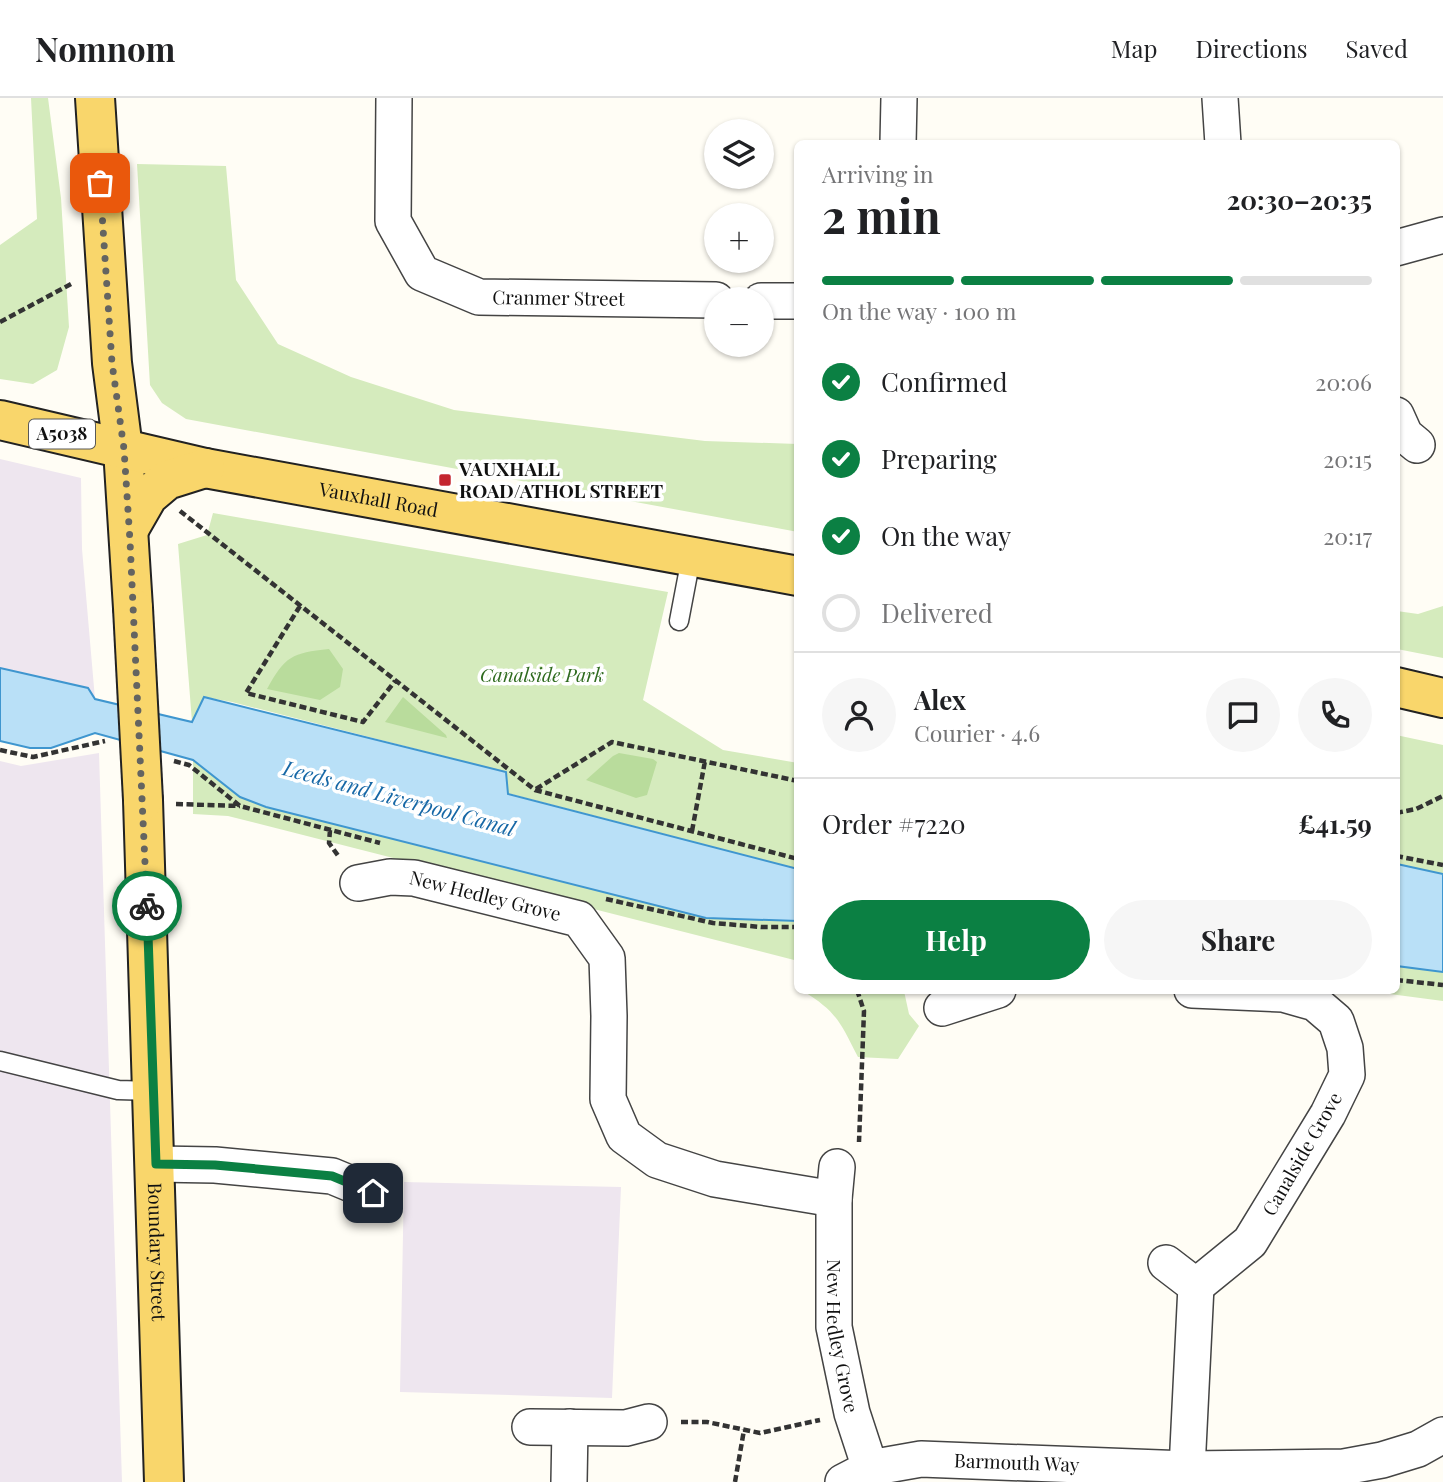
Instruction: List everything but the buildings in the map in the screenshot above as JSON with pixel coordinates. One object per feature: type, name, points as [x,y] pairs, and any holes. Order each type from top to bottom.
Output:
[{"type":"main road","name":"Boundary Street","points":[[95,98],[112,363],[124,449],[133,608],[159,802],[153,1091],[164,1482]]},
{"type":"main road","name":"A5038","points":[[0,420],[124,449]]},
{"type":"main road","name":"Vauxhall Road","points":[[124,449],[205,468],[794,575]]},
{"type":"main road","points":[[129,529],[148,496],[167,480],[205,468]]},
{"type":"main road","points":[[1400,688],[1443,698]]},
{"type":"street","name":"Cranmer Street","points":[[394,98],[393,221],[422,273],[479,297],[704,300]]},
{"type":"street","points":[[898,140],[899,98]]},
{"type":"street","points":[[1220,98],[1223,140]]},
{"type":"street","points":[[1400,247],[1443,235]]},
{"type":"street","points":[[774,301],[794,301]]},
{"type":"street","points":[[1400,424],[1405,435],[1417,445]]},
{"type":"street","name":"New Hedley Grove","points":[[358,883],[390,877],[414,878],[579,919],[607,958],[610,1016],[608,1100],[624,1136],[657,1160],[715,1179],[835,1183],[834,1327],[852,1413],[857,1475]]},
{"type":"street","points":[[942,1008],[986,994]]},
{"type":"street","name":"Canalside Grove","points":[[1196,1286],[1250,1242],[1328,1114],[1347,1075],[1345,1048],[1336,1021],[1315,1003],[1283,994]]},
{"type":"street","points":[[156,1164],[215,1165],[332,1176],[373,1193]]},
{"type":"street","points":[[1166,1263],[1196,1286],[1187,1469]]},
{"type":"street","points":[[530,1427],[626,1427],[649,1422]]},
{"type":"street","points":[[569,1482],[570,1427]]},
{"type":"street","name":"Barmouth Way","points":[[857,1475],[921,1459],[1187,1469],[1344,1467],[1382,1460],[1418,1449],[1443,1435]]},
{"type":"lane","points":[[679,621],[691,558]]},
{"type":"lane","points":[[0,1061],[118,1090],[153,1091]]},
{"type":"path","points":[[0,322],[105,266]]},
{"type":"path","points":[[172,517],[175,507],[535,790],[794,858]]},
{"type":"path","points":[[300,606],[246,693],[363,723],[396,681]]},
{"type":"path","points":[[0,750],[33,757],[105,741],[117,745]]},
{"type":"path","points":[[535,790],[612,742],[794,780]]},
{"type":"path","points":[[165,758],[189,765],[240,806]]},
{"type":"path","points":[[692,831],[705,761]]},
{"type":"path","points":[[1400,812],[1416,809],[1443,796]]},
{"type":"path","points":[[159,802],[240,806],[381,844]]},
{"type":"path","points":[[1400,857],[1443,864]]},
{"type":"path","points":[[597,897],[713,923],[794,927]]},
{"type":"path","points":[[1400,980],[1443,985]]},
{"type":"path","points":[[835,1183],[859,1149],[864,1012],[858,994]]},
{"type":"path","points":[[649,1422],[707,1422],[760,1433],[852,1413]]},
{"type":"path","points":[[735,1482],[744,1430]]},
{"type":"shaded area","points":[[0,459],[81,478],[82,549],[95,699],[88,688],[0,668]]},
{"type":"shaded area","points":[[99,753],[122,1482],[0,1482],[0,761],[21,766]]},
{"type":"shaded area","points":[[404,1182],[621,1187],[612,1398],[400,1392]]},
{"type":"green space","points":[[31,98],[48,98],[61,198],[69,327],[57,370],[33,384],[0,379],[0,245],[37,219]]},
{"type":"green space","points":[[137,164],[226,166],[236,280],[278,344],[351,377],[454,410],[705,441],[794,444],[794,531],[186,419],[162,403],[150,385]]},
{"type":"green space","name":"Canalside Park","points":[[213,513],[668,592],[643,700],[723,750],[794,762],[794,868],[507,793],[506,772],[232,702],[205,697],[192,722],[178,544],[207,535]]},
{"type":"green space","points":[[1443,606],[1443,658],[1400,650],[1400,611],[1418,614]]},
{"type":"green space","points":[[329,649],[343,669],[340,687],[320,700],[267,689],[279,669],[291,658],[306,652]]},
{"type":"green space","points":[[403,697],[446,735],[447,738],[385,722]]},
{"type":"green space","points":[[1400,736],[1443,745],[1443,874],[1400,865]]},
{"type":"green space","points":[[619,753],[657,762],[647,795],[636,798],[586,780]]},
{"type":"green space","points":[[193,760],[240,797],[266,807],[706,918],[794,921],[794,960],[228,816],[193,814]]},
{"type":"green space","points":[[1400,966],[1443,972],[1443,1001],[1390,994],[1400,994]]},
{"type":"green space","points":[[807,994],[905,994],[909,1014],[919,1026],[898,1059],[858,1057],[847,1035],[823,1005]]},
{"type":"water","name":"Leeds and Liverpool Canal","points":[[0,668],[88,688],[95,699],[192,722],[204,697],[506,772],[508,794],[794,868],[794,921],[706,918],[266,807],[240,797],[193,760],[95,733],[51,748],[30,748],[0,741]]},
{"type":"water","points":[[1400,865],[1443,874],[1443,972],[1400,966]]},
{"type":"way so far","points":[[100,183],[112,363],[124,449],[130,541],[147,906]]},
{"type":"place","name":"VAUXHALL ROAD/ATHOL STREET","points":[[445,480]]},
{"type":"route","points":[[147,906],[156,1164],[215,1165],[332,1176],[373,1193]]}]
